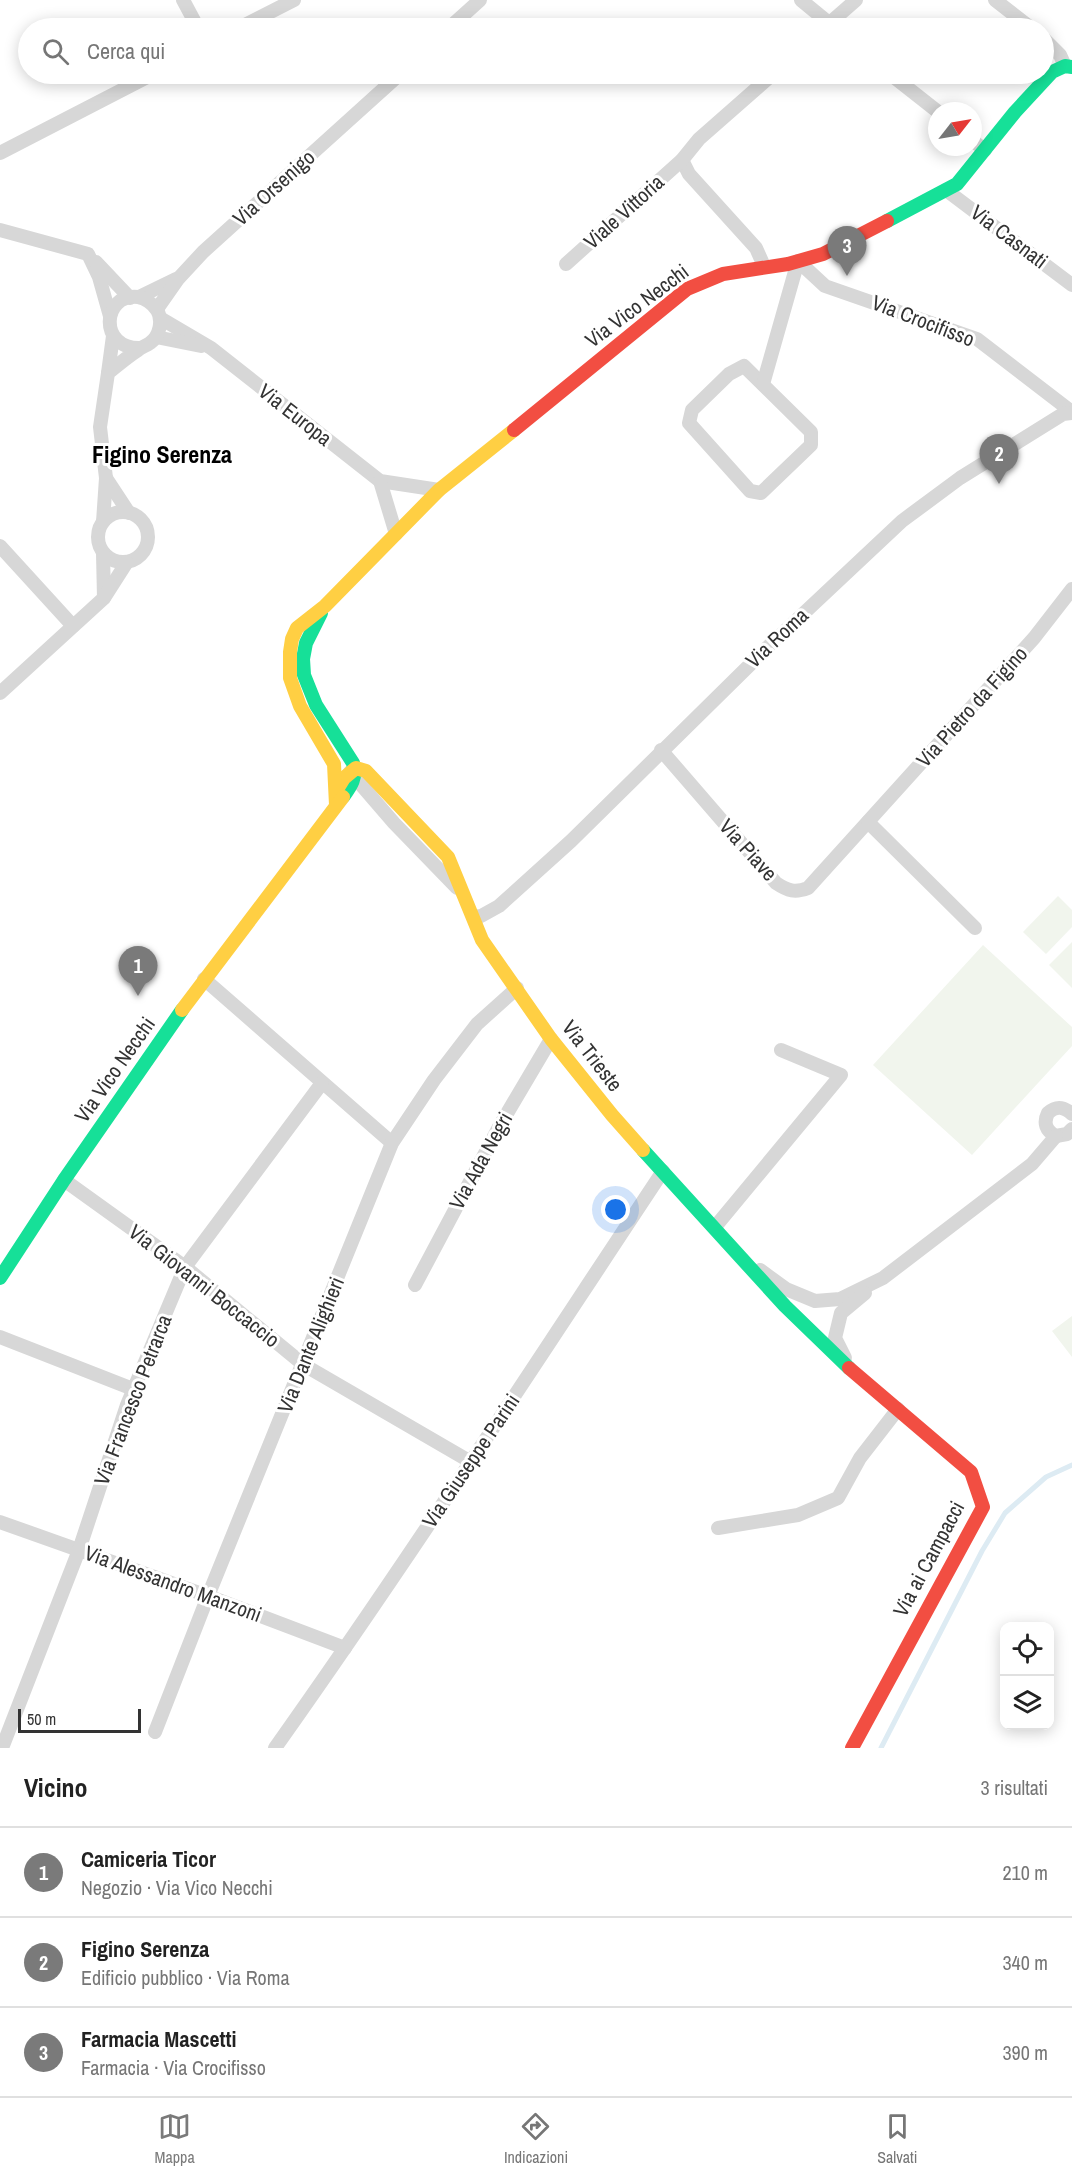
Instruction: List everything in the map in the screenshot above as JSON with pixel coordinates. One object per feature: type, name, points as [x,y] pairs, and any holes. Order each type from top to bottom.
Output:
[{"type":"street","points":[[183,0],[193,18]]},
{"type":"street","points":[[259,18],[294,0]]},
{"type":"street","points":[[460,18],[480,0]]},
{"type":"street","points":[[801,0],[820,18]]},
{"type":"street","points":[[839,18],[856,0]]},
{"type":"street","points":[[995,0],[1018,18]]},
{"type":"street","points":[[1054,49],[1069,67]]},
{"type":"street","name":"Via Vico Necchi","points":[[1054,71],[1069,67]]},
{"type":"street","points":[[0,153],[134,84]]},
{"type":"street","name":"Via Orsenigo","points":[[158,314],[178,279],[203,252],[389,84]]},
{"type":"street","name":"Viale Vittoria","points":[[566,264],[682,160],[699,139],[762,84]]},
{"type":"street","points":[[903,84],[928,104]]},
{"type":"street","name":"Via Vico Necchi","points":[[336,798],[334,764],[294,694],[290,678],[290,652],[297,628],[325,606],[439,490],[687,290],[717,276],[823,254],[957,184],[1015,112],[1041,84]]},
{"type":"street","points":[[682,160],[689,174],[756,248],[764,267]]},
{"type":"street","name":"Via Casnati","points":[[946,190],[1072,285]]},
{"type":"street","points":[[0,230],[88,254],[135,297],[149,301],[158,314],[160,329],[156,337],[108,373]]},
{"type":"street","points":[[88,254],[99,277],[110,316]]},
{"type":"street","points":[[763,384],[798,261]]},
{"type":"street","name":"Via Crocifisso","points":[[798,261],[825,285],[977,339],[1072,413]]},
{"type":"street","points":[[140,348],[120,344],[113,336],[109,324],[113,308],[121,301],[178,279]]},
{"type":"street","name":"Via Europa","points":[[158,314],[211,348],[380,481],[439,490]]},
{"type":"street","points":[[103,522],[106,478],[100,427],[113,336]]},
{"type":"street","points":[[156,337],[211,348]]},
{"type":"street","points":[[744,366],[763,384],[811,432],[811,445],[761,493],[750,491],[689,423],[692,410],[729,374],[744,366]]},
{"type":"street","name":"Via Roma","points":[[467,904],[481,916],[509,898],[571,841],[771,644],[902,521],[960,478],[1063,414],[1072,413]]},
{"type":"street","points":[[106,478],[129,513]]},
{"type":"street","points":[[380,481],[396,534]]},
{"type":"street","points":[[103,553],[116,562],[128,562],[142,555],[148,540],[145,524],[138,517],[119,512],[109,516],[98,531],[98,543],[103,553],[104,598]]},
{"type":"street","points":[[0,546],[73,626]]},
{"type":"street","points":[[0,693],[104,598],[128,562]]},
{"type":"street","name":"Via Pietro da Figino","points":[[868,822],[1034,638],[1072,589]]},
{"type":"street","name":"Via Vico Necchi","points":[[0,1278],[64,1180],[204,979],[354,773],[352,760],[312,699],[304,676],[306,643],[325,606]]},
{"type":"street","name":"Via Vico Necchi","points":[[311,725],[327,738],[354,773]]},
{"type":"street","name":"Via Piave","points":[[661,750],[761,867],[776,883],[787,890],[798,892],[808,888],[868,822]]},
{"type":"street","name":"Via Trieste","points":[[354,773],[366,771],[371,775],[443,850],[453,867],[482,940],[551,1039],[612,1115],[785,1306],[852,1371]]},
{"type":"street","points":[[868,822],[975,928]]},
{"type":"street","points":[[204,979],[392,1143]]},
{"type":"street","name":"Via Dante Alighieri","points":[[155,1732],[392,1143],[434,1080],[477,1024],[517,988]]},
{"type":"street","name":"Via Ada Negri","points":[[415,1284],[499,1127],[551,1039]]},
{"type":"street","points":[[715,1227],[841,1075],[781,1050]]},
{"type":"street","name":"Via Francesco Petrarca","points":[[2,1743],[79,1550],[133,1389],[185,1268],[322,1083]]},
{"type":"street","points":[[1069,1107],[1052,1109],[1045,1123],[1051,1132],[1067,1134],[1072,1129]]},
{"type":"street","points":[[852,1371],[835,1338],[841,1312],[1032,1164],[1051,1132]]},
{"type":"street","name":"Via Giuseppe Parini","points":[[275,1748],[471,1462],[663,1171]]},
{"type":"street","name":"Via Giovanni Boccaccio","points":[[64,1180],[185,1268],[304,1365],[471,1462]]},
{"type":"street","points":[[742,1257],[786,1289],[816,1301],[840,1299],[883,1278]]},
{"type":"street","points":[[0,1337],[133,1389]]},
{"type":"street","name":"Via ai Campacci","points":[[852,1371],[971,1472],[983,1507],[852,1748]]},
{"type":"street","points":[[718,1528],[798,1515],[838,1498],[860,1458],[898,1409]]},
{"type":"street","name":"Via Alessandro Manzoni","points":[[0,1522],[208,1596],[345,1648]]},
{"type":"shaded area","points":[[1058,896],[1072,910],[1072,927],[1046,954],[1023,932]]},
{"type":"shaded area","points":[[1072,942],[1072,988],[1049,965]]},
{"type":"shaded area","points":[[983,945],[1072,1027],[1072,1046],[972,1155],[873,1065]]},
{"type":"shaded area","points":[[1072,1316],[1072,1357],[1052,1331]]},
{"type":"waterway","points":[[881,1748],[982,1551],[1005,1513],[1046,1477],[1072,1465]]},
{"type":"traffic: fast","points":[[1054,71],[1065,66],[1072,67]]},
{"type":"traffic: fast","points":[[887,221],[957,184],[1015,112],[1041,84]]},
{"type":"traffic: fast","points":[[321,613],[306,643],[303,659],[304,675],[316,705],[353,763],[354,777],[343,797]]},
{"type":"traffic: fast","points":[[0,1278],[64,1180],[182,1010]]},
{"type":"traffic: fast","points":[[643,1150],[785,1306],[849,1368]]},
{"type":"traffic: slow","points":[[336,805],[334,764],[300,706],[290,678],[290,652],[297,628],[325,606],[439,490],[514,430]]},
{"type":"traffic: slow","points":[[336,791],[344,778],[356,768],[366,771],[448,857],[482,940],[551,1039],[643,1150]]},
{"type":"traffic: slow","points":[[182,1010],[343,797]]},
{"type":"traffic: jam","points":[[514,430],[687,289],[723,274],[788,264],[823,254],[887,221]]},
{"type":"traffic: jam","points":[[849,1368],[971,1472],[983,1507],[852,1748]]},
{"type":"place","name":"Farmacia Mascetti","points":[[847,276]]},
{"type":"place","name":"Figino Serenza","points":[[999,484]]},
{"type":"place","name":"Camiceria Ticor","points":[[138,996]]},
{"type":"district","name":"Figino Serenza","points":[[162,455]]}]
